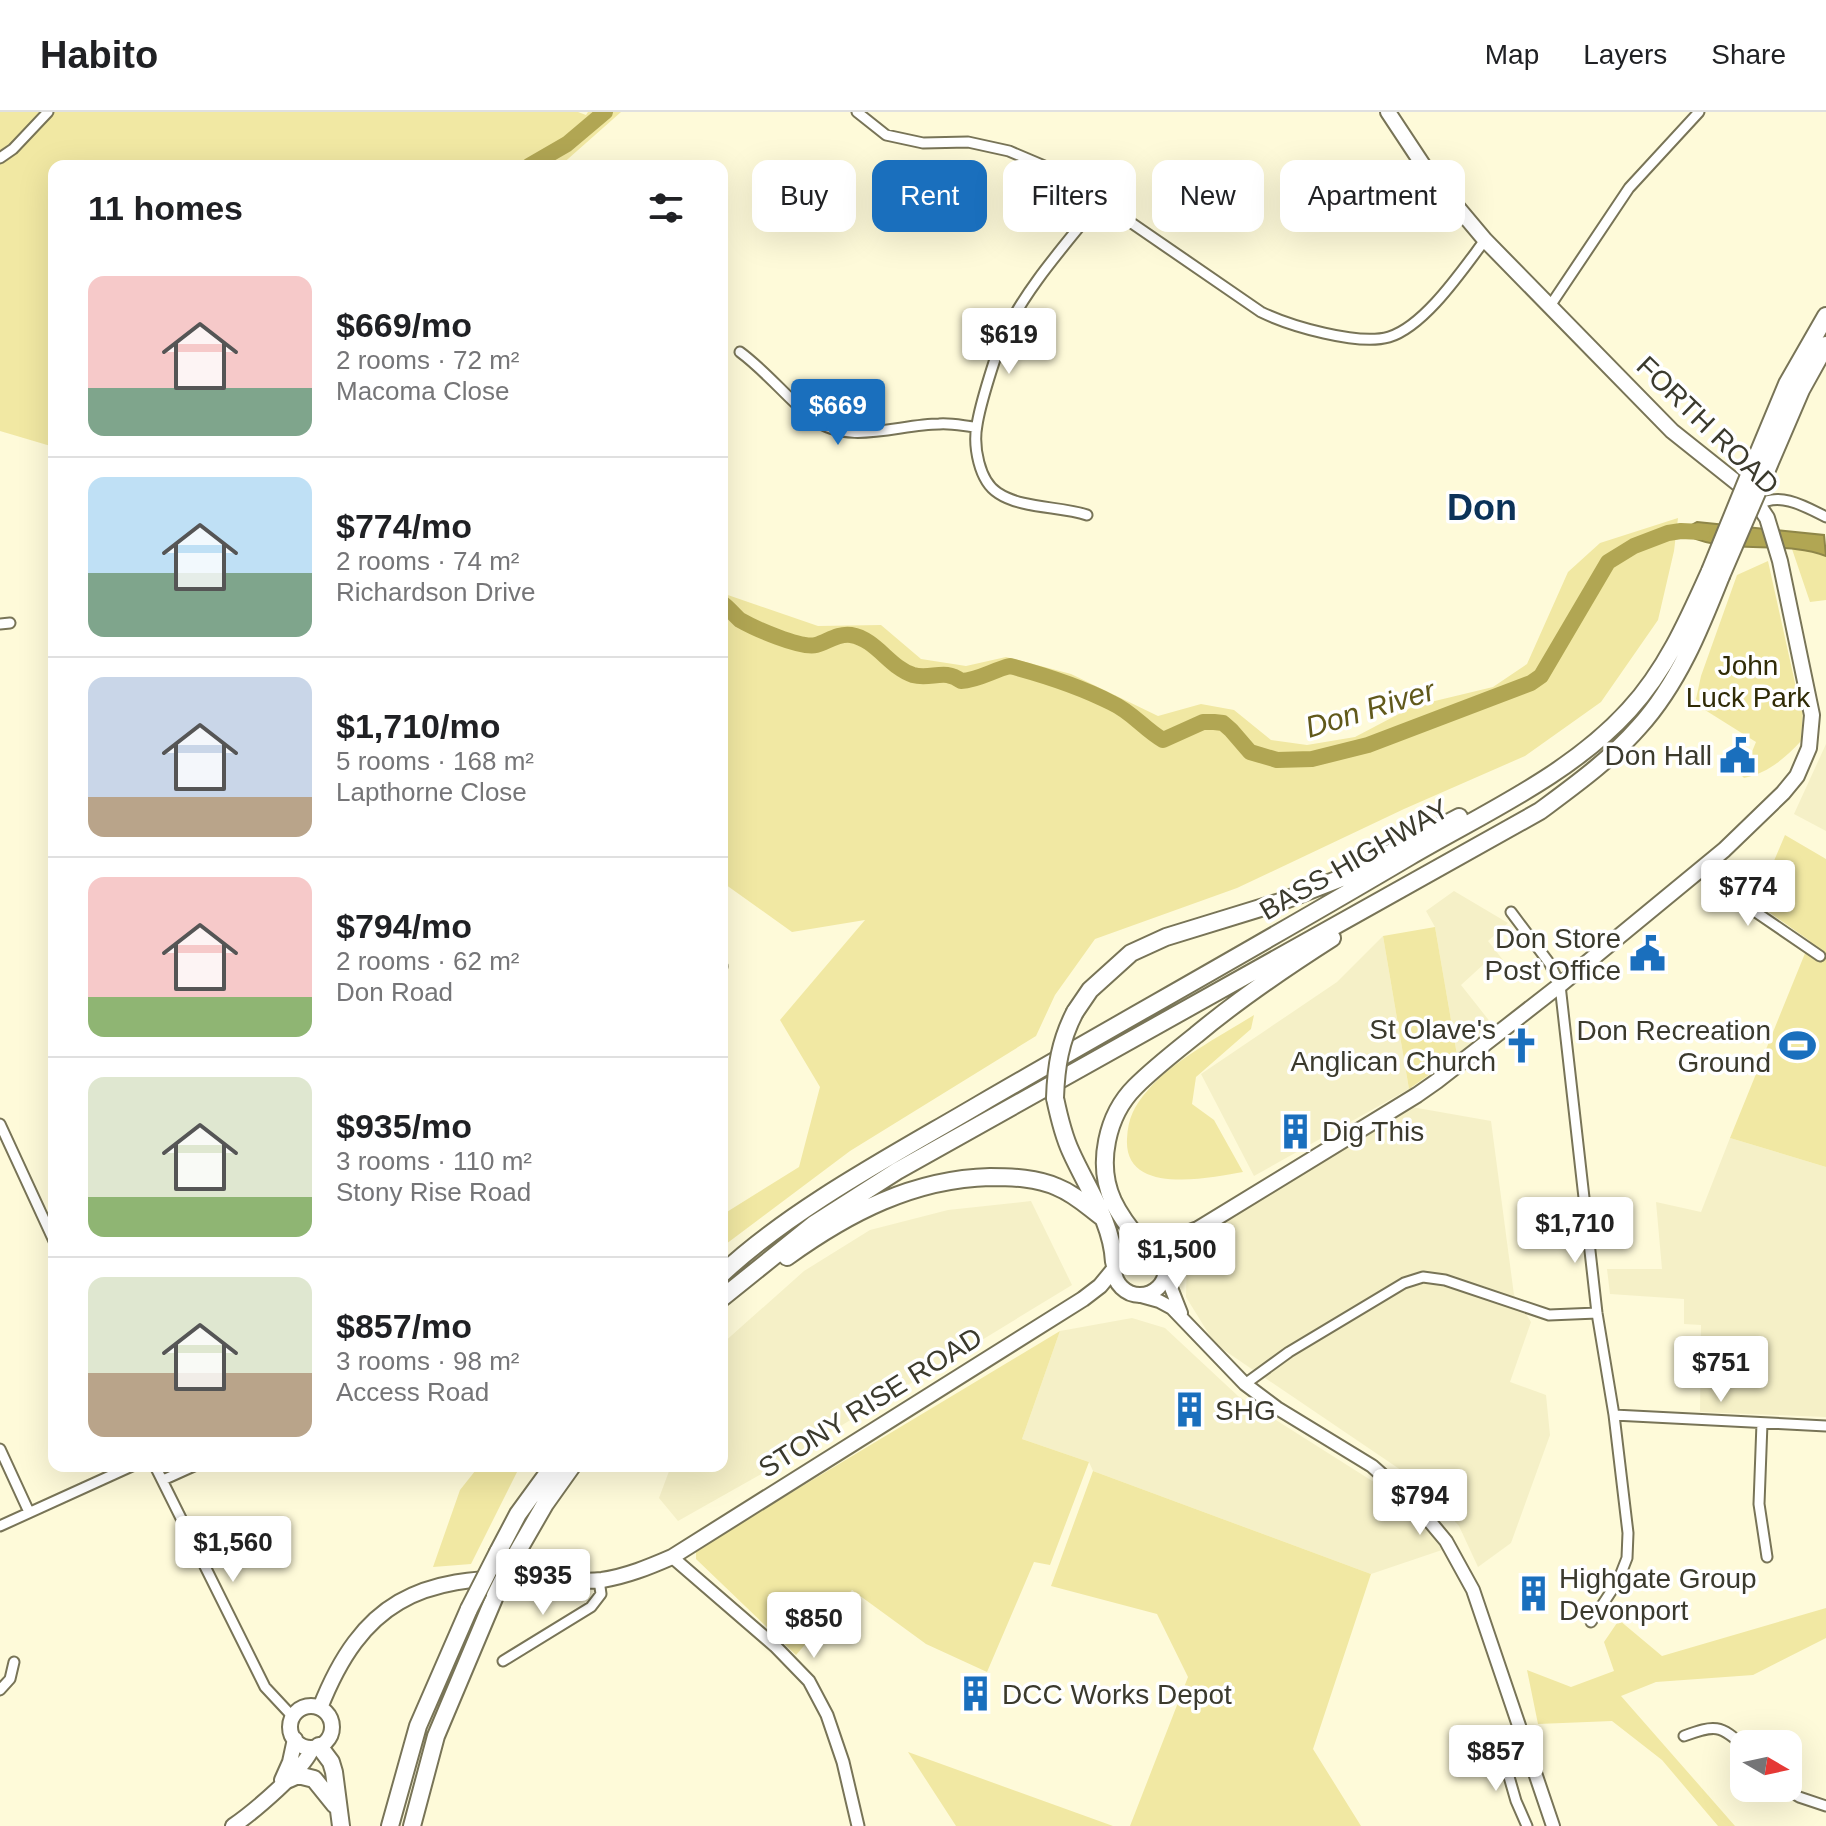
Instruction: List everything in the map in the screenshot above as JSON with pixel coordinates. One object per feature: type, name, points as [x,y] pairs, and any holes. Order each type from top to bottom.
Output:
[{"type":"highway","name":"BASS HIGHWAY","points":[[728,1269],[801,1213],[896,1153],[1255,948],[1587,750],[1640,696],[1671,651],[1715,574],[1758,471],[1787,384],[1826,316]]},
{"type":"highway","name":"BASS HIGHWAY","points":[[1758,471],[1826,345]]},
{"type":"highway","name":"BASS HIGHWAY","points":[[728,1293],[784,1246],[859,1194],[1540,811],[1587,776],[1641,726],[1675,677],[1704,620],[1715,574]]},
{"type":"highway","points":[[1114,1266],[1114,1246],[1060,1126],[1055,1098],[1057,1058],[1064,1033],[1090,990],[1131,953],[1166,937],[1280,902],[1344,877],[1433,829],[1548,776]]},
{"type":"highway","points":[[1147,1244],[1121,1217],[1112,1198],[1106,1167],[1111,1127],[1116,1113],[1133,1088],[1207,1025],[1274,976],[1457,856]]},
{"type":"highway","points":[[728,1304],[781,1261],[847,1218],[892,1196],[928,1185],[987,1177],[1035,1181],[1072,1194],[1103,1218]]},
{"type":"highway","points":[[390,1826],[418,1726],[469,1609],[518,1514],[549,1472]]},
{"type":"highway","points":[[412,1826],[436,1736],[495,1596],[545,1504],[568,1472]]},
{"type":"highway","points":[[315,1747],[333,1765],[339,1818]]},
{"type":"highway","points":[[283,1783],[298,1775],[314,1779],[339,1818]]},
{"type":"main road","name":"FORTH ROAD","points":[[1388,112],[1427,171],[1485,240],[1672,431],[1751,494],[1767,518],[1780,561],[1810,702],[1813,722],[1809,748],[1797,776],[1783,793],[1742,833],[1560,985]]},
{"type":"main road","points":[[1141,1296],[1156,1290],[1176,1248],[1198,1229],[1417,1095],[1560,985]]},
{"type":"main road","points":[[1198,1229],[1147,1244],[1127,1245],[1119,1253],[1114,1266],[1117,1283],[1124,1291],[1172,1308],[1245,1384],[1277,1408],[1372,1466],[1416,1505],[1446,1541],[1473,1590],[1553,1826]]},
{"type":"main road","points":[[1147,1244],[1161,1253],[1179,1310],[1189,1326]]},
{"type":"main road","name":"STONY RISE ROAD","points":[[320,1708],[346,1654],[363,1632],[384,1612],[409,1596],[438,1584],[466,1579],[599,1580],[640,1571],[672,1557],[1083,1299],[1100,1286],[1114,1266]]},
{"type":"main road","name":"STONY RISE ROAD","points":[[1083,1299],[1104,1292],[1124,1291]]},
{"type":"main road","points":[[233,1826],[255,1810],[307,1760],[315,1747],[328,1740],[332,1729],[330,1718],[320,1708],[306,1707],[293,1717],[291,1728],[295,1739],[303,1746],[315,1747]]},
{"type":"main road","points":[[283,1783],[295,1739]]},
{"type":"street","points":[[0,158],[13,149],[48,112]]},
{"type":"street","points":[[857,112],[886,135],[923,143],[968,142],[1009,151],[1030,160]]},
{"type":"street","points":[[1550,306],[1629,188],[1699,112]]},
{"type":"street","points":[[1136,226],[1261,312],[1289,325],[1356,338],[1389,337],[1418,319],[1444,294],[1485,240]]},
{"type":"street","points":[[1077,232],[1025,300],[1005,333],[976,427],[980,469],[996,492],[1022,502],[1087,515]]},
{"type":"street","points":[[740,352],[815,420],[840,431],[866,432],[940,424],[976,427]]},
{"type":"street","points":[[1758,505],[1780,500],[1793,502],[1826,517]]},
{"type":"street","points":[[1699,870],[1820,956]]},
{"type":"street","points":[[1511,912],[1550,964],[1560,985],[1597,1313],[1614,1415],[1628,1533],[1627,1558],[1618,1581],[1591,1622]]},
{"type":"street","points":[[0,1124],[48,1228]]},
{"type":"street","points":[[1245,1384],[1289,1352],[1404,1283],[1423,1277],[1445,1280],[1549,1315],[1597,1313]]},
{"type":"street","points":[[1614,1415],[1826,1426]]},
{"type":"street","points":[[1762,1423],[1759,1504],[1767,1557]]},
{"type":"street","points":[[0,1449],[29,1512]]},
{"type":"street","points":[[0,1526],[119,1472]]},
{"type":"street","points":[[158,1472],[268,1692],[293,1717]]},
{"type":"street","points":[[163,1480],[181,1472]]},
{"type":"street","points":[[672,1557],[775,1646],[809,1681],[827,1715],[843,1762],[858,1826]]},
{"type":"street","points":[[503,1661],[591,1607],[601,1594],[599,1580]]},
{"type":"street","points":[[0,1690],[10,1679],[14,1662]]},
{"type":"street","points":[[1684,1736],[1707,1728],[1720,1728],[1730,1733]]},
{"type":"street","points":[[1501,1749],[1516,1801],[1527,1826]]},
{"type":"street","points":[[1802,1798],[1826,1806]]},
{"type":"shaded area","points":[[1697,522],[1824,535],[1826,556],[1809,551],[1712,543],[1695,539],[1681,531]]},
{"type":"shaded area","points":[[1826,744],[1826,831],[1794,814]]},
{"type":"shaded area","points":[[1454,891],[1508,923],[1488,941],[1503,960],[1490,971],[1484,964],[1461,985],[1495,1028],[1457,1055],[1435,927],[1426,911]]},
{"type":"shaded area","points":[[1383,936],[1409,1089],[1254,1176],[1201,1074],[1337,982]]},
{"type":"shaded area","points":[[1406,1106],[1491,1121],[1514,1295],[1531,1322],[1510,1382],[1546,1395],[1550,1435],[1511,1543],[1478,1567],[1459,1526],[1423,1485],[1215,1344],[1186,1297],[1187,1259],[1207,1233]]},
{"type":"shaded area","points":[[1730,1138],[1826,1167],[1826,1417],[1700,1412],[1701,1325],[1684,1324],[1684,1299],[1610,1294],[1607,1269],[1662,1269],[1656,1202],[1701,1212]]},
{"type":"shaded area","points":[[1031,1201],[1072,1285],[765,1472],[678,1521],[659,1498],[669,1472],[728,1472],[728,1339],[804,1271],[870,1230],[948,1210]]},
{"type":"shaded area","points":[[1132,1318],[1165,1328],[1238,1396],[1377,1484],[1421,1521],[1442,1550],[1371,1574],[1093,1471],[1089,1462],[1022,1439],[1060,1331]]},
{"type":"green space","points":[[0,112],[578,112],[586,115],[588,112],[621,112],[567,160],[48,160],[48,445],[0,431]]},
{"type":"green space","points":[[1678,518],[1674,551],[1658,620],[1601,702],[1525,756],[1237,888],[1095,939],[1055,995],[1036,1036],[850,1151],[728,1242],[728,1211],[799,1167],[820,1087],[780,1020],[865,920],[792,932],[728,886],[728,595],[818,626],[881,625],[921,659],[966,666],[1006,657],[1071,674],[1158,716],[1201,704],[1234,710],[1271,740],[1307,745],[1355,737],[1414,706],[1493,687],[1527,664],[1568,572],[1600,543]]},
{"type":"green space","points":[[1792,549],[1826,556],[1826,600],[1810,602]]},
{"type":"green space","name":"John Luck Park","points":[[1768,561],[1803,709],[1801,741],[1775,764],[1761,773],[1744,778],[1742,776],[1756,742],[1705,710],[1696,699],[1701,676],[1737,575]]},
{"type":"green space","name":"Don Recreation Ground","points":[[1785,835],[1826,859],[1826,1167],[1730,1138],[1810,941],[1756,903]]},
{"type":"green space","points":[[1435,927],[1457,1055],[1409,1089],[1383,936]]},
{"type":"green space","points":[[1254,1015],[1251,1029],[1196,1077],[1192,1104],[1214,1120],[1243,1172],[1171,1179],[1153,1176],[1139,1169],[1130,1157],[1127,1139],[1130,1118],[1143,1096],[1158,1079],[1184,1059]]},
{"type":"green space","points":[[1060,1331],[1022,1439],[1089,1462],[1050,1565],[1034,1562],[987,1672],[926,1644],[852,1590],[796,1655],[696,1559],[696,1550]]},
{"type":"green space","points":[[1093,1471],[1371,1574],[1313,1749],[1361,1826],[1130,1826],[1188,1677],[1157,1614],[1051,1586]]},
{"type":"green space","points":[[474,1472],[517,1472],[471,1564],[433,1567],[460,1490]]},
{"type":"green space","points":[[1826,1608],[1826,1638],[1753,1675],[1656,1682],[1621,1696],[1735,1826],[1718,1826],[1662,1760],[1612,1721],[1538,1724],[1527,1670],[1571,1687],[1614,1671],[1604,1642],[1619,1620],[1662,1656]]},
{"type":"green space","points":[[908,1752],[1113,1826],[956,1826]]},
{"type":"waterway","name":"Don River","points":[[539,160],[567,144],[605,112]]},
{"type":"waterway","name":"Don River","points":[[728,609],[747,624],[800,644],[816,645],[846,635],[860,638],[913,675],[949,675],[961,681],[1010,666],[1100,697],[1126,711],[1163,740],[1203,722],[1223,723],[1250,752],[1277,760],[1312,759],[1368,745],[1531,683],[1541,676],[1608,562],[1634,546],[1668,533],[1702,532]]},
{"type":"place","name":"Don Hall","points":[[1738,755]]},
{"type":"place","name":"Don Store Post Office","points":[[1647,954]]},
{"type":"place","name":"St Olave's Anglican Church","points":[[1522,1045]]},
{"type":"place","name":"Don Recreation Ground","points":[[1797,1046]]},
{"type":"place","name":"Dig This","points":[[1296,1131]]},
{"type":"place","name":"SHG","points":[[1189,1410]]},
{"type":"place","name":"Highgate Group Devonport","points":[[1533,1594]]},
{"type":"place","name":"DCC Works Depot","points":[[976,1694]]},
{"type":"district","name":"Don","points":[[1482,507]]}]
